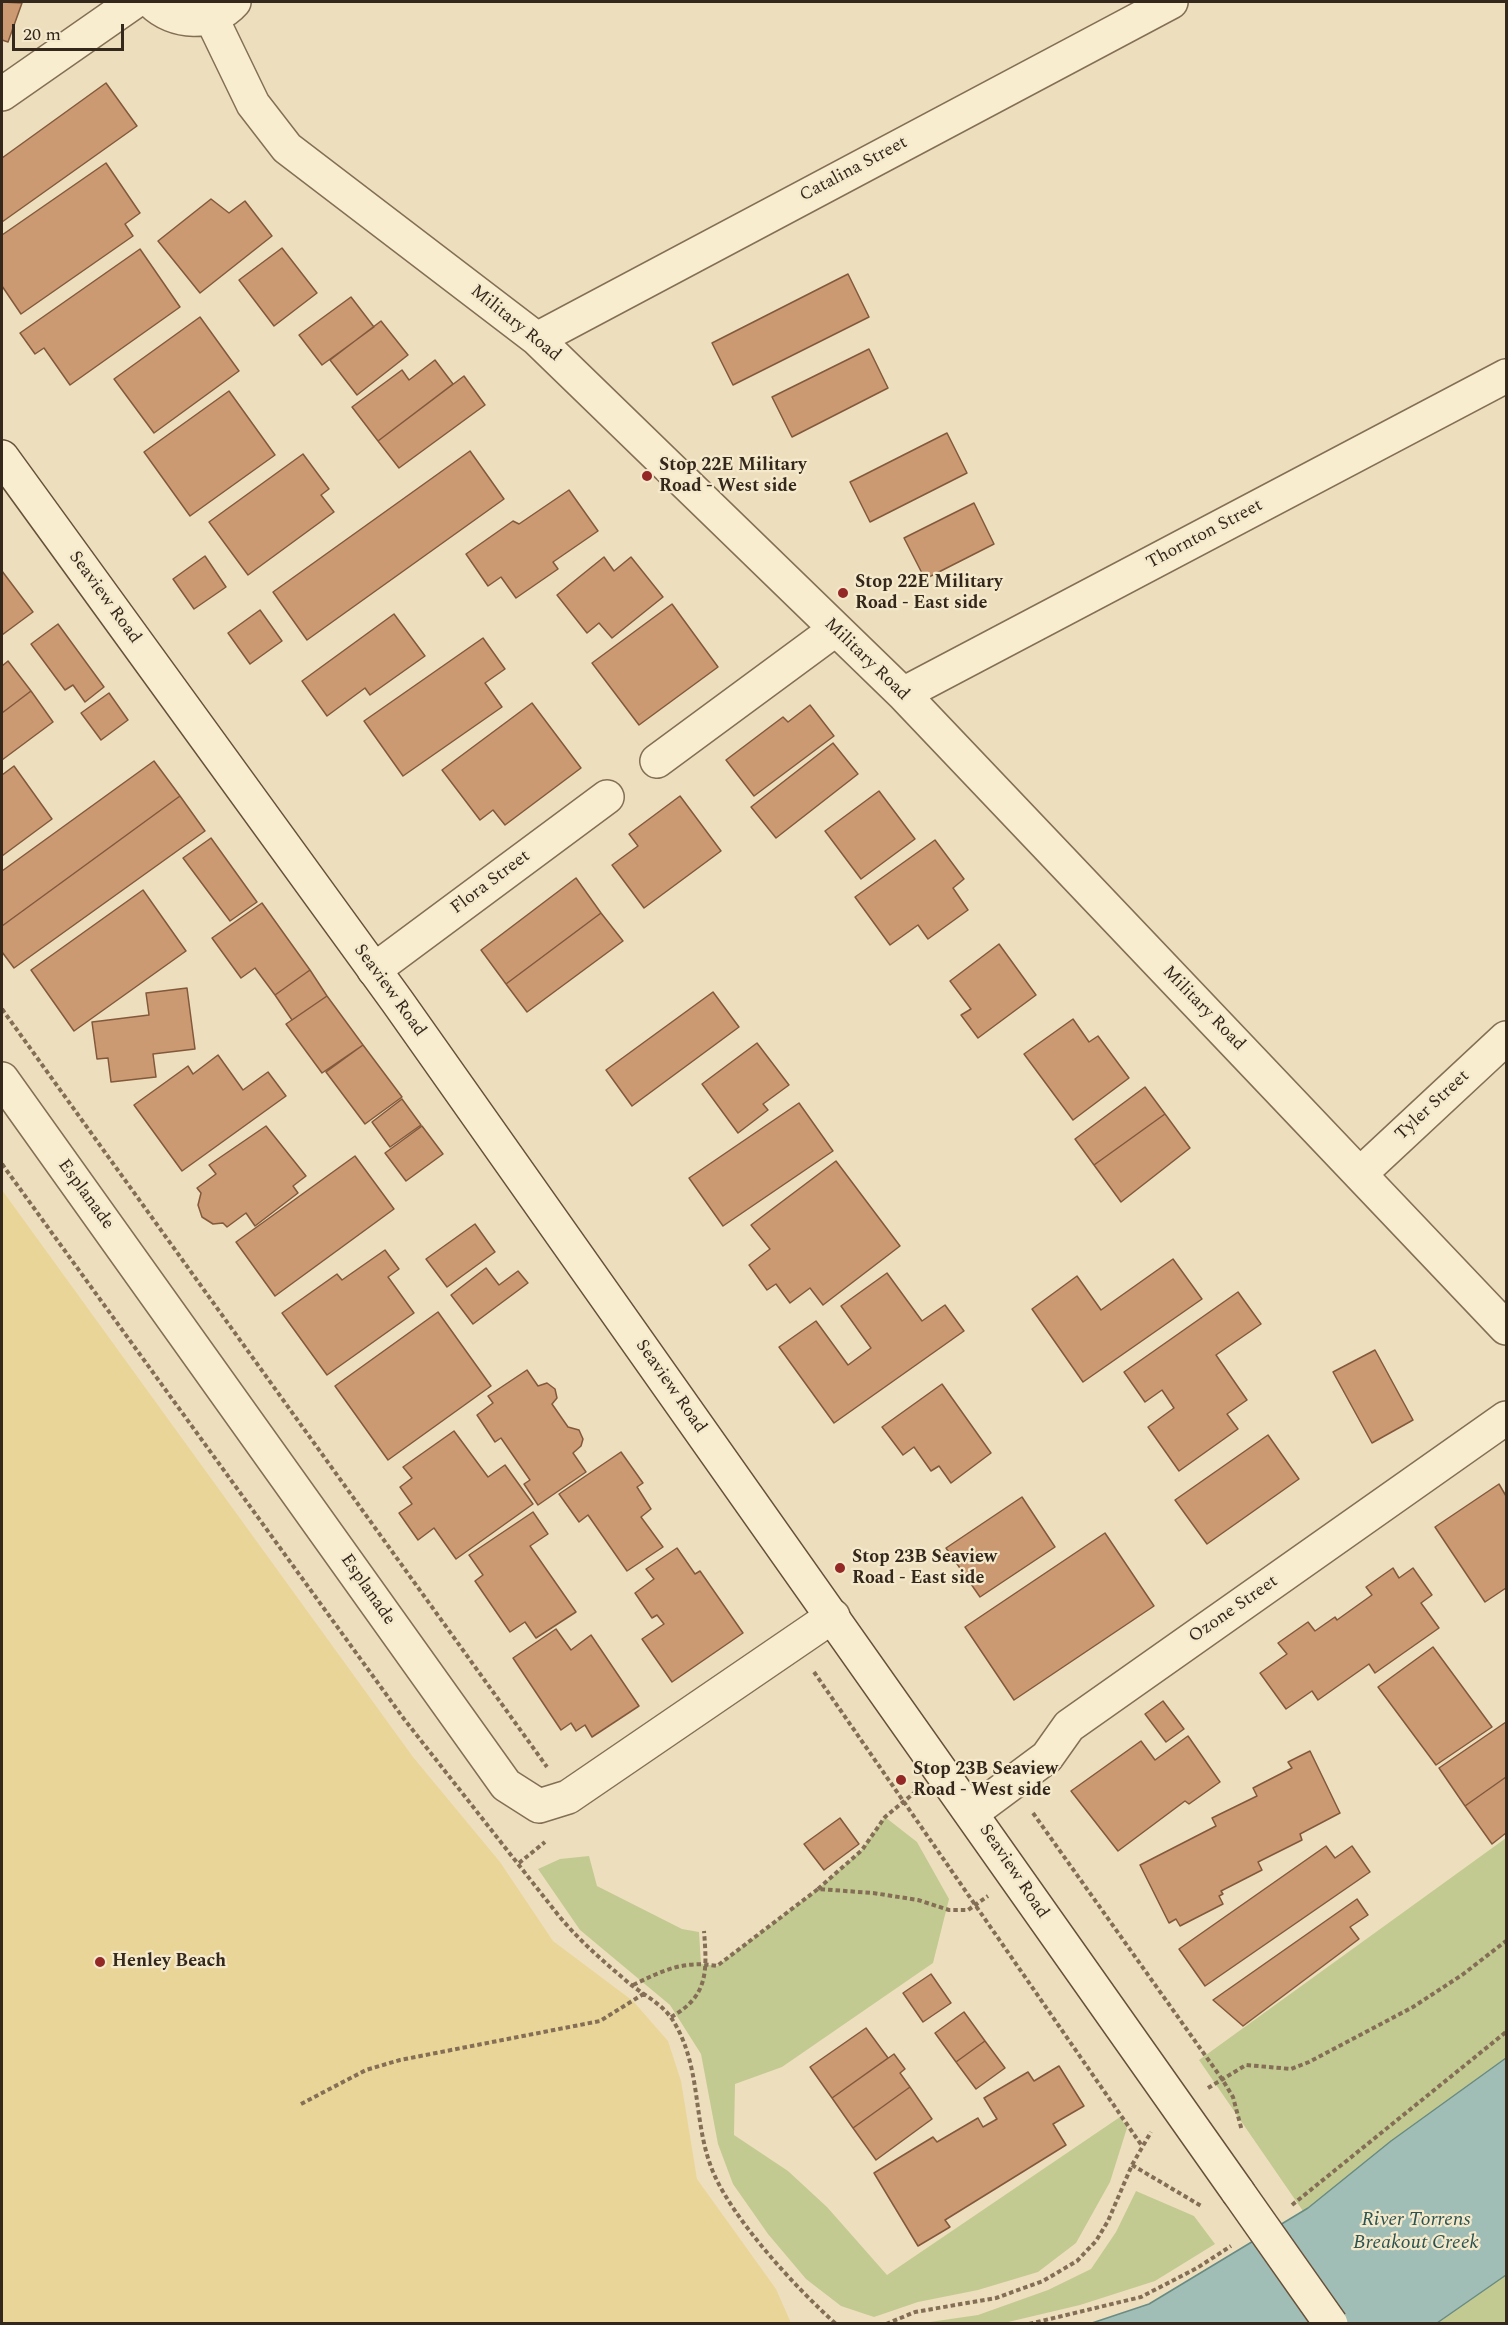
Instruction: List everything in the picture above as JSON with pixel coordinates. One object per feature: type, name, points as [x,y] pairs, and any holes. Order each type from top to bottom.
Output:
[{"type":"street","points":[[2,94],[134,2]]},
{"type":"street","points":[[152,2],[160,10],[175,17],[195,20],[223,9]]},
{"type":"street","name":"Catalina Street","points":[[537,339],[1171,2]]},
{"type":"street","name":"Military Road","points":[[223,9],[254,104],[286,148],[537,339],[829,625],[903,694],[1360,1174],[1402,1222],[1506,1328]]},
{"type":"street","name":"Thornton Street","points":[[903,694],[1506,376]]},
{"type":"street","name":"Seaview Road","points":[[2,457],[374,970],[973,1812],[1016,1877],[1331,2324]]},
{"type":"street","points":[[657,761],[832,632],[829,625]]},
{"type":"street","name":"Flora Street","points":[[374,970],[607,797]]},
{"type":"street","name":"Tyler Street","points":[[1360,1174],[1506,1038]]},
{"type":"street","name":"Esplanade","points":[[2,1079],[506,1785],[539,1806],[568,1797],[833,1617]]},
{"type":"street","name":"Ozone Street","points":[[973,1812],[1047,1757],[1069,1726],[1506,1418]]},
{"type":"path","points":[[2,1009],[552,1775]]},
{"type":"path","points":[[2,1164],[404,1719],[577,1938],[671,2017],[685,2043],[694,2071],[709,2163],[723,2193],[805,2296],[836,2324]]},
{"type":"path","points":[[810,1666],[1142,2146]]},
{"type":"path","points":[[632,1985],[658,1971],[696,1964],[717,1966],[818,1889],[862,1850],[885,1817],[942,1770]]},
{"type":"path","points":[[1029,1807],[1222,2079],[1233,2097],[1245,2139]]},
{"type":"path","points":[[519,1863],[546,1841]]},
{"type":"path","points":[[818,1889],[895,1896],[949,1910],[968,1910],[1016,1877]]},
{"type":"path","points":[[671,2017],[684,2010],[702,1989],[707,1964],[705,1931]]},
{"type":"path","points":[[1207,2089],[1246,2065],[1291,2069],[1309,2062],[1413,2007],[1462,1975],[1506,1941]]},
{"type":"path","points":[[302,2104],[366,2070],[400,2060],[600,2021],[645,1994]]},
{"type":"path","points":[[886,2324],[915,2312],[996,2298],[1043,2281],[1077,2261],[1096,2241],[1108,2221],[1132,2165],[1155,2124]]},
{"type":"path","points":[[1132,2165],[1208,2211]]},
{"type":"green space","points":[[885,1817],[917,1842],[949,1899],[933,1963],[782,2067],[735,2084],[734,2135],[788,2171],[827,2207],[887,2275],[1120,2117],[1127,2128],[1110,2182],[1076,2243],[1038,2272],[978,2290],[918,2302],[874,2317],[841,2306],[806,2279],[768,2234],[733,2184],[718,2144],[701,2054],[670,2005],[580,1930],[538,1869],[560,1859],[589,1856],[597,1886],[682,1929],[699,1932],[701,1964],[717,1966],[818,1889],[862,1850]]},
{"type":"green space","points":[[1506,1838],[1506,2323],[1380,2323],[1199,2060]]},
{"type":"green space","points":[[1136,2191],[1194,2216],[1215,2244],[1155,2281],[1080,2305],[1004,2323],[923,2323],[978,2315],[1048,2290],[1091,2269],[1116,2232]]},
{"type":"sand","points":[[2,1190],[413,1757],[500,1862],[553,1941],[633,2001],[668,2041],[681,2081],[697,2179],[776,2289],[791,2323],[2,2323]]},
{"type":"water","name":"River Torrens Breakout Creek","points":[[1506,2058],[1506,2275],[1437,2323],[1089,2324],[1149,2304],[1308,2208],[1391,2141]]},
{"type":"building","points":[[2,2],[22,3],[8,42],[2,40]]},
{"type":"building","points":[[106,83],[137,126],[2,222],[2,158]]},
{"type":"building","points":[[106,163],[140,213],[125,224],[133,236],[21,314],[2,286],[2,235]]},
{"type":"building","points":[[211,199],[229,213],[245,201],[272,236],[200,293],[158,241]]},
{"type":"building","points":[[282,248],[317,293],[274,326],[239,280]]},
{"type":"building","points":[[140,249],[180,307],[70,385],[44,348],[35,354],[20,333]]},
{"type":"building","points":[[848,274],[869,317],[733,385],[712,343]]},
{"type":"building","points":[[351,297],[374,327],[322,365],[299,335]]},
{"type":"building","points":[[200,317],[239,371],[154,433],[114,379]]},
{"type":"building","points":[[381,321],[408,355],[357,395],[330,360]]},
{"type":"building","points":[[869,349],[888,388],[792,437],[772,397]]},
{"type":"building","points":[[435,360],[453,384],[378,441],[352,407],[402,370],[409,380]]},
{"type":"building","points":[[464,376],[485,405],[399,468],[378,441]]},
{"type":"building","points":[[229,391],[275,455],[190,516],[144,452]]},
{"type":"building","points":[[947,433],[967,473],[870,522],[850,482]]},
{"type":"building","points":[[470,451],[504,499],[307,640],[273,592]]},
{"type":"building","points":[[303,454],[329,489],[321,495],[334,512],[248,575],[209,522]]},
{"type":"building","points":[[569,490],[598,531],[553,562],[558,569],[516,598],[501,577],[488,586],[466,554],[513,521],[519,524]]},
{"type":"building","points":[[974,503],[994,544],[925,579],[904,538]]},
{"type":"building","points":[[205,556],[226,587],[194,609],[173,579]]},
{"type":"building","points":[[604,557],[614,571],[631,557],[663,597],[612,638],[599,623],[587,633],[557,595]]},
{"type":"building","points":[[2,571],[33,612],[2,635]]},
{"type":"building","points":[[672,604],[718,667],[639,725],[592,663]]},
{"type":"building","points":[[260,610],[282,641],[250,664],[228,633]]},
{"type":"building","points":[[394,614],[425,656],[370,695],[365,688],[327,716],[302,681]]},
{"type":"building","points":[[58,624],[104,687],[85,702],[73,685],[65,690],[31,644]]},
{"type":"building","points":[[483,638],[505,669],[485,683],[502,707],[403,776],[364,721]]},
{"type":"building","points":[[8,661],[31,691],[2,713],[2,666]]},
{"type":"building","points":[[31,691],[53,722],[2,760],[2,713]]},
{"type":"building","points":[[109,693],[128,720],[101,740],[81,713]]},
{"type":"building","points":[[532,703],[581,768],[505,825],[493,810],[480,820],[442,770]]},
{"type":"building","points":[[810,705],[834,736],[754,796],[726,760],[783,717],[788,722]]},
{"type":"building","points":[[833,743],[858,774],[776,838],[751,807]]},
{"type":"building","points":[[154,761],[180,796],[2,926],[2,871]]},
{"type":"building","points":[[14,766],[52,819],[2,856],[2,775]]},
{"type":"building","points":[[879,791],[915,839],[861,879],[825,831]]},
{"type":"building","points":[[180,796],[205,831],[14,968],[2,952],[2,926]]},
{"type":"building","points":[[680,796],[721,851],[644,908],[612,865],[638,846],[629,834]]},
{"type":"building","points":[[211,838],[257,902],[230,921],[183,858]]},
{"type":"building","points":[[935,840],[964,879],[953,888],[968,910],[928,939],[918,925],[890,945],[855,897]]},
{"type":"building","points":[[576,878],[601,913],[506,984],[481,950]]},
{"type":"building","points":[[143,890],[186,951],[74,1031],[31,970]]},
{"type":"building","points":[[262,903],[310,970],[275,995],[255,968],[241,978],[212,938]]},
{"type":"building","points":[[601,913],[623,941],[527,1012],[506,984]]},
{"type":"building","points":[[999,944],[1036,995],[978,1038],[961,1015],[971,1009],[950,981]]},
{"type":"building","points":[[310,970],[327,996],[292,1020],[275,995]]},
{"type":"building","points":[[187,988],[195,1049],[153,1054],[156,1077],[111,1082],[108,1058],[97,1059],[92,1022],[149,1015],[146,993]]},
{"type":"building","points":[[713,992],[739,1027],[632,1106],[606,1070]]},
{"type":"building","points":[[327,996],[363,1045],[322,1073],[286,1024]]},
{"type":"building","points":[[1073,1019],[1089,1042],[1098,1036],[1129,1078],[1073,1120],[1024,1054]]},
{"type":"building","points":[[757,1043],[789,1085],[763,1104],[768,1110],[738,1133],[702,1084]]},
{"type":"building","points":[[363,1045],[402,1097],[365,1124],[326,1072]]},
{"type":"building","points":[[218,1055],[243,1090],[268,1072],[286,1096],[182,1171],[134,1105],[188,1066],[193,1074]]},
{"type":"building","points":[[1145,1087],[1165,1114],[1094,1165],[1075,1139]]},
{"type":"building","points":[[402,1099],[421,1125],[390,1147],[372,1122]]},
{"type":"building","points":[[799,1103],[833,1151],[723,1226],[689,1178]]},
{"type":"building","points":[[1165,1114],[1190,1148],[1121,1202],[1094,1165]]},
{"type":"building","points":[[266,1126],[306,1176],[293,1186],[298,1193],[255,1226],[246,1213],[227,1227],[223,1223],[213,1224],[202,1217],[198,1205],[201,1193],[197,1188],[216,1174],[209,1165]]},
{"type":"building","points":[[422,1126],[443,1154],[406,1181],[385,1153]]},
{"type":"building","points":[[355,1156],[394,1209],[275,1296],[236,1242]]},
{"type":"building","points":[[836,1161],[900,1246],[823,1305],[810,1288],[790,1303],[776,1284],[767,1290],[749,1265],[770,1249],[751,1225]]},
{"type":"building","points":[[475,1224],[495,1252],[447,1287],[426,1259]]},
{"type":"building","points":[[385,1250],[399,1269],[388,1277],[414,1313],[327,1375],[282,1313],[337,1274],[342,1280]]},
{"type":"building","points":[[1173,1259],[1202,1299],[1083,1382],[1032,1309],[1077,1276],[1101,1310]]},
{"type":"building","points":[[486,1268],[499,1285],[518,1271],[528,1283],[473,1324],[451,1295]]},
{"type":"building","points":[[887,1273],[922,1321],[945,1305],[964,1331],[834,1423],[779,1347],[816,1321],[848,1365],[871,1348],[841,1306]]},
{"type":"building","points":[[1238,1292],[1261,1324],[1216,1355],[1247,1400],[1227,1414],[1238,1429],[1179,1471],[1148,1427],[1174,1408],[1162,1390],[1145,1402],[1124,1372]]},
{"type":"building","points":[[438,1312],[491,1386],[388,1460],[335,1386]]},
{"type":"building","points":[[1375,1350],[1413,1420],[1372,1443],[1333,1372]]},
{"type":"building","points":[[527,1370],[538,1386],[547,1383],[555,1389],[557,1398],[552,1404],[568,1427],[579,1430],[583,1439],[581,1446],[573,1453],[586,1472],[538,1505],[524,1484],[530,1480],[501,1438],[495,1442],[477,1415],[493,1403],[488,1396]]},
{"type":"building","points":[[942,1384],[991,1453],[951,1483],[939,1466],[931,1471],[914,1447],[903,1455],[882,1427]]},
{"type":"building","points":[[454,1431],[488,1477],[505,1465],[533,1504],[456,1559],[434,1528],[418,1540],[399,1513],[412,1504],[400,1487],[412,1478],[403,1467]]},
{"type":"building","points":[[1268,1435],[1299,1479],[1207,1544],[1175,1500]]},
{"type":"building","points":[[621,1452],[643,1483],[637,1487],[651,1509],[641,1517],[663,1547],[627,1571],[588,1515],[579,1522],[559,1494]]},
{"type":"building","points":[[1499,1484],[1506,1496],[1506,1588],[1485,1602],[1435,1527]]},
{"type":"building","points":[[1022,1497],[1055,1547],[980,1597],[946,1548]]},
{"type":"building","points":[[533,1512],[548,1534],[530,1546],[576,1612],[536,1638],[525,1622],[510,1632],[475,1581],[483,1575],[469,1555]]},
{"type":"building","points":[[1105,1533],[1154,1606],[1014,1700],[965,1627]]},
{"type":"building","points":[[677,1548],[695,1574],[700,1571],[743,1633],[672,1682],[642,1639],[664,1624],[657,1615],[652,1618],[635,1593],[654,1579],[646,1569]]},
{"type":"building","points":[[1393,1568],[1399,1578],[1413,1568],[1432,1595],[1421,1603],[1439,1628],[1375,1673],[1369,1664],[1318,1700],[1312,1691],[1286,1709],[1260,1673],[1287,1654],[1278,1643],[1308,1622],[1315,1631],[1335,1617],[1337,1620],[1372,1595],[1366,1587]]},
{"type":"building","points":[[556,1629],[571,1650],[591,1635],[639,1706],[592,1737],[585,1725],[576,1731],[571,1723],[561,1730],[513,1658]]},
{"type":"building","points":[[1433,1647],[1492,1727],[1436,1765],[1378,1687]]},
{"type":"building","points":[[1163,1701],[1184,1729],[1166,1742],[1145,1714]]},
{"type":"building","points":[[1506,1722],[1506,1777],[1465,1806],[1439,1768]]},
{"type":"building","points":[[1188,1736],[1220,1782],[1189,1804],[1185,1801],[1118,1851],[1071,1791],[1141,1741],[1155,1760]]},
{"type":"building","points":[[1310,1751],[1340,1813],[1300,1834],[1302,1840],[1258,1862],[1262,1870],[1221,1891],[1223,1894],[1219,1896],[1223,1904],[1180,1926],[1176,1919],[1169,1923],[1140,1865],[1216,1826],[1212,1818],[1257,1796],[1253,1788],[1292,1768],[1288,1762]]},
{"type":"building","points":[[1506,1777],[1506,1833],[1492,1844],[1465,1806]]},
{"type":"building","points":[[840,1818],[859,1844],[824,1870],[804,1844]]},
{"type":"building","points":[[1326,1846],[1335,1858],[1352,1846],[1370,1872],[1205,1986],[1179,1949]]},
{"type":"building","points":[[1357,1899],[1368,1915],[1350,1927],[1359,1939],[1243,2026],[1213,2000]]},
{"type":"building","points":[[931,1974],[951,2003],[923,2022],[903,1993]]},
{"type":"building","points":[[964,2012],[985,2041],[956,2062],[935,2033]]},
{"type":"building","points":[[866,2028],[888,2058],[832,2098],[810,2067]]},
{"type":"building","points":[[985,2041],[1005,2068],[976,2089],[956,2062]]},
{"type":"building","points":[[894,2054],[905,2069],[900,2073],[910,2087],[853,2128],[832,2098]]},
{"type":"building","points":[[1059,2066],[1084,2106],[1053,2124],[1066,2145],[945,2220],[950,2227],[918,2246],[874,2173],[933,2137],[937,2142],[978,2118],[983,2127],[997,2119],[984,2098],[1028,2072],[1034,2081]]},
{"type":"building","points":[[910,2087],[932,2119],[876,2160],[853,2128]]},
{"type":"place","name":"Stop 22E Military Road - West side","points":[[647,476]]},
{"type":"place","name":"Stop 22E Military Road - East side","points":[[843,593]]},
{"type":"place","name":"Stop 23B Seaview Road - East side","points":[[840,1568]]},
{"type":"place","name":"Stop 23B Seaview Road - West side","points":[[901,1780]]},
{"type":"place","name":"Henley Beach","points":[[100,1962]]}]
